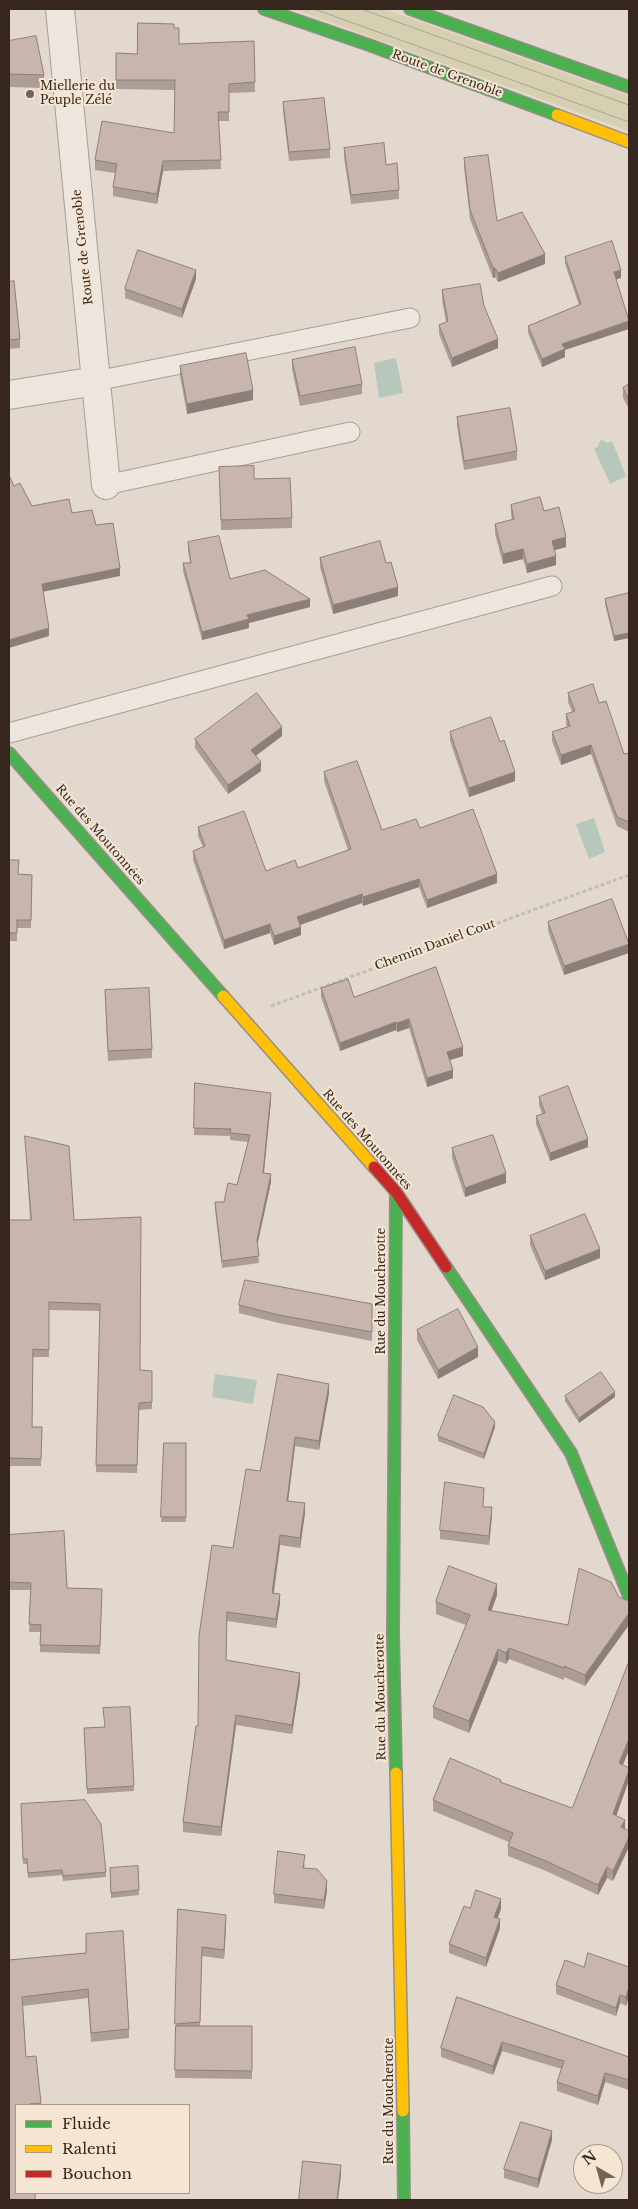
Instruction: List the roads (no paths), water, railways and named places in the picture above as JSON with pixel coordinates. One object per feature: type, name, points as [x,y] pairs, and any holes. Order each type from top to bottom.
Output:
[{"type":"street","name":"Route de Grenoble","points":[[60,9],[106,485]]},
{"type":"street","name":"Route de Grenoble","points":[[264,9],[378,48],[629,142]]},
{"type":"street","points":[[410,9],[629,87]]},
{"type":"street","points":[[9,395],[96,381]]},
{"type":"street","name":"Rue des Moutonnées","points":[[9,753],[396,1192],[571,1453],[629,1596]]},
{"type":"street","name":"Rue du Moucherotte","points":[[396,1192],[394,1634],[403,2055],[404,2200]]},
{"type":"lane","points":[[96,381],[410,318]]},
{"type":"lane","points":[[106,485],[350,432]]},
{"type":"lane","points":[[9,733],[552,586]]},
{"type":"tram line","points":[[314,9],[629,122]]},
{"type":"tram line","points":[[361,9],[629,105]]},
{"type":"place","name":"Miellerie du Peuple Zélé","points":[[30,94]]}]
